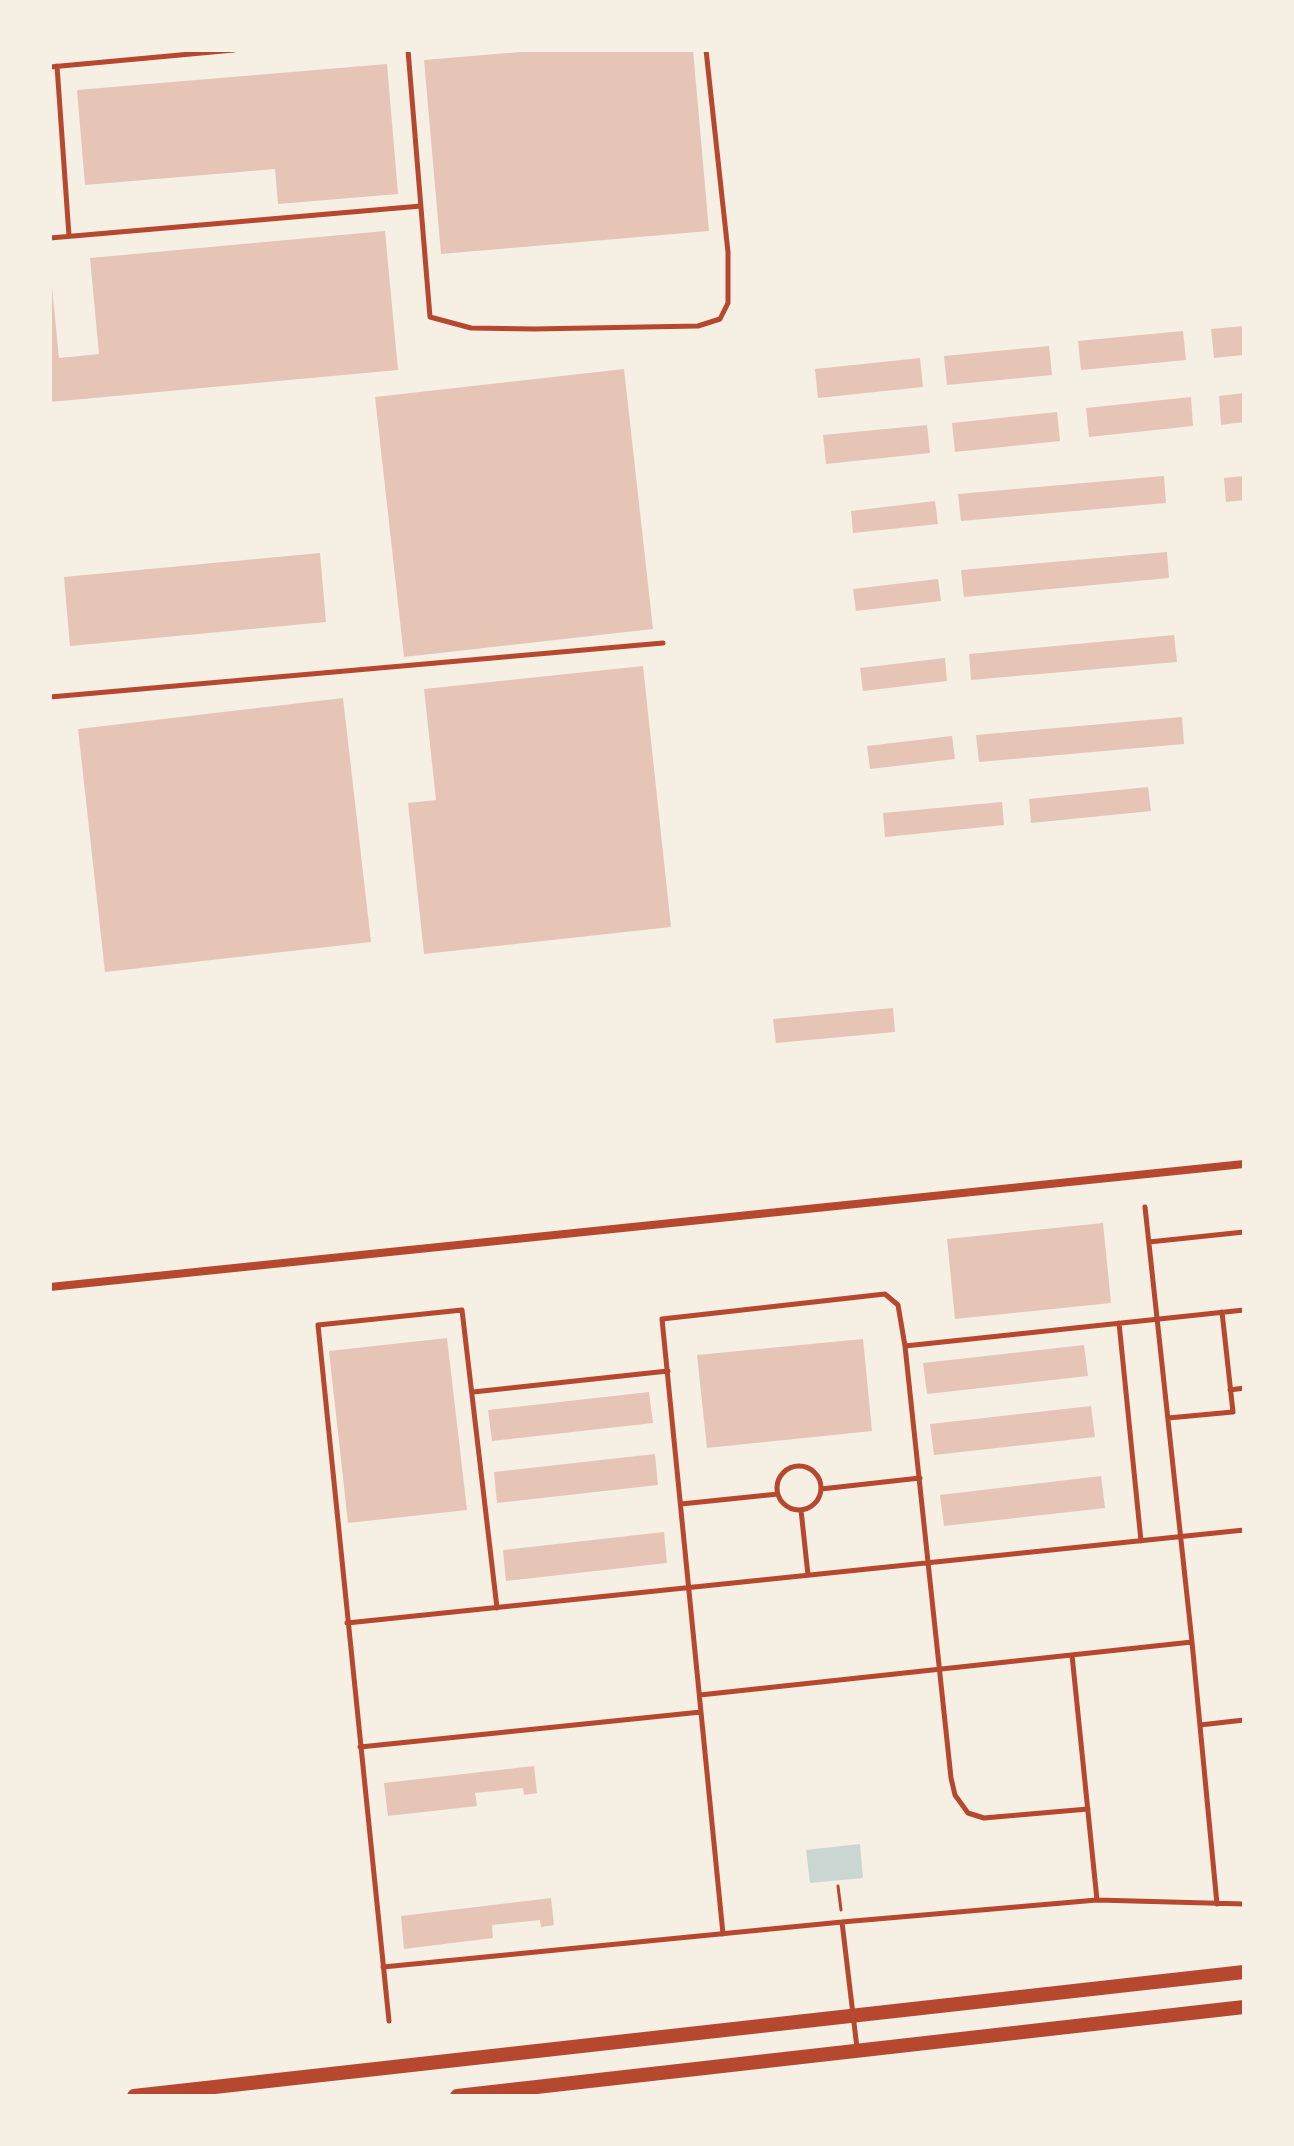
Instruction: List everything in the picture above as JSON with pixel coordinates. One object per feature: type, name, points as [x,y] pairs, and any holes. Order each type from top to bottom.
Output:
[{"type":"main road","points":[[134,2096],[1244,1972]]},
{"type":"main road","points":[[457,2096],[1244,2007]]},
{"type":"street","points":[[50,1287],[1244,1164]]},
{"type":"lane","points":[[69,236],[54,66],[234,50]]},
{"type":"lane","points":[[408,50],[430,317],[471,328],[534,329],[698,326],[720,319],[728,303],[728,252],[706,50]]},
{"type":"lane","points":[[50,238],[421,206]]},
{"type":"lane","points":[[50,697],[663,643]]},
{"type":"lane","points":[[1145,1207],[1217,1904]]},
{"type":"lane","points":[[1149,1242],[1244,1232]]},
{"type":"lane","points":[[723,1934],[662,1319],[885,1294],[898,1305],[955,1795],[968,1813],[984,1818],[1088,1809]]},
{"type":"lane","points":[[389,2021],[318,1325],[462,1310],[497,1608]]},
{"type":"lane","points":[[905,1346],[1244,1310]]},
{"type":"lane","points":[[1168,1418],[1233,1412],[1222,1312]]},
{"type":"lane","points":[[1119,1323],[1141,1541]]},
{"type":"lane","points":[[473,1392],[668,1371]]},
{"type":"lane","points":[[1230,1390],[1244,1388]]},
{"type":"lane","points":[[798,1466],[806,1467],[817,1475],[821,1489],[817,1502],[801,1510],[785,1504],[778,1494],[780,1478],[798,1466]]},
{"type":"lane","points":[[821,1489],[920,1478]]},
{"type":"lane","points":[[681,1504],[778,1494]]},
{"type":"lane","points":[[801,1510],[808,1575]]},
{"type":"lane","points":[[347,1623],[1244,1530]]},
{"type":"lane","points":[[700,1695],[1192,1642]]},
{"type":"lane","points":[[1072,1655],[1097,1900]]},
{"type":"lane","points":[[360,1747],[701,1712]]},
{"type":"lane","points":[[1200,1725],[1244,1720]]},
{"type":"lane","points":[[383,1967],[1097,1900],[1244,1904]]},
{"type":"lane","points":[[842,1922],[858,2051]]},
{"type":"path","points":[[838,1886],[842,1922]]},
{"type":"shaded area","points":[[860,1844],[863,1878],[810,1883],[806,1850]]},
{"type":"building","points":[[543,50],[693,50],[709,231],[441,254],[424,60]]},
{"type":"building","points":[[387,64],[398,194],[278,204],[275,169],[85,185],[77,90]]},
{"type":"building","points":[[385,231],[398,370],[50,402],[50,287],[59,358],[99,354],[90,258]]},
{"type":"building","points":[[1244,326],[1244,355],[1214,358],[1211,329]]},
{"type":"building","points":[[1183,331],[1186,360],[1081,370],[1078,341]]},
{"type":"building","points":[[1049,346],[1052,375],[947,385],[944,356]]},
{"type":"building","points":[[920,358],[923,387],[818,398],[815,369]]},
{"type":"building","points":[[624,369],[653,629],[404,657],[375,397]]},
{"type":"building","points":[[1244,393],[1244,422],[1221,425],[1219,396]]},
{"type":"building","points":[[1191,397],[1193,426],[1089,437],[1086,408]]},
{"type":"building","points":[[1057,412],[1060,441],[955,452],[952,423]]},
{"type":"building","points":[[927,425],[930,453],[826,464],[823,435]]},
{"type":"building","points":[[1164,476],[1166,503],[961,521],[958,494]]},
{"type":"building","points":[[1244,476],[1244,500],[1226,502],[1224,478]]},
{"type":"building","points":[[935,501],[938,524],[853,533],[851,511]]},
{"type":"building","points":[[1167,552],[1169,578],[964,597],[961,570]]},
{"type":"building","points":[[320,553],[326,622],[70,646],[64,577]]},
{"type":"building","points":[[938,579],[941,601],[856,611],[853,589]]},
{"type":"building","points":[[1174,635],[1177,662],[971,680],[969,654]]},
{"type":"building","points":[[945,658],[947,681],[863,691],[860,668]]},
{"type":"building","points":[[643,666],[671,927],[424,954],[408,803],[436,800],[424,689]]},
{"type":"building","points":[[343,698],[371,942],[105,972],[78,729]]},
{"type":"building","points":[[1182,717],[1184,744],[979,762],[976,735]]},
{"type":"building","points":[[952,736],[955,759],[870,769],[867,746]]},
{"type":"building","points":[[1148,787],[1151,811],[1031,823],[1029,799]]},
{"type":"building","points":[[1002,802],[1004,825],[885,837],[883,813]]},
{"type":"building","points":[[893,1008],[895,1032],[776,1043],[773,1019]]},
{"type":"building","points":[[1103,1223],[1111,1303],[955,1319],[947,1239]]},
{"type":"building","points":[[447,1338],[467,1510],[348,1523],[329,1351]]},
{"type":"building","points":[[863,1339],[872,1431],[707,1448],[697,1355]]},
{"type":"building","points":[[1084,1345],[1088,1376],[927,1394],[923,1363]]},
{"type":"building","points":[[649,1392],[653,1423],[492,1441],[488,1410]]},
{"type":"building","points":[[1091,1406],[1095,1437],[934,1455],[930,1424]]},
{"type":"building","points":[[655,1454],[658,1485],[497,1503],[494,1472]]},
{"type":"building","points":[[1101,1476],[1105,1508],[944,1526],[940,1495]]},
{"type":"building","points":[[664,1532],[667,1563],[506,1581],[503,1550]]},
{"type":"building","points":[[534,1766],[537,1793],[524,1795],[523,1788],[475,1793],[477,1806],[388,1816],[384,1783]]},
{"type":"building","points":[[551,1898],[554,1925],[541,1927],[540,1920],[492,1925],[493,1938],[404,1949],[401,1916]]}]
